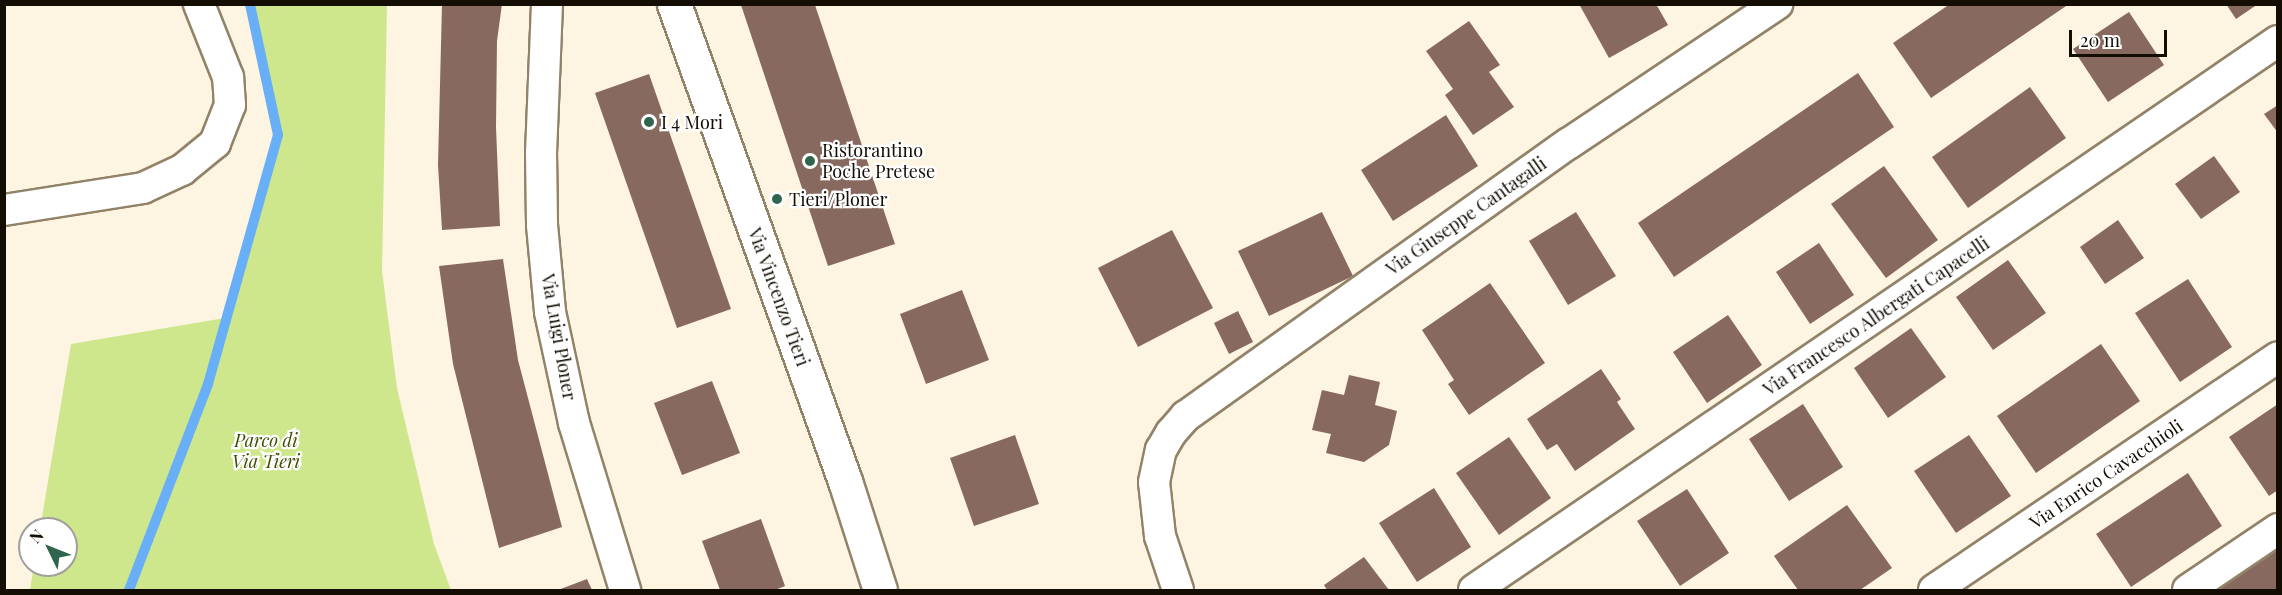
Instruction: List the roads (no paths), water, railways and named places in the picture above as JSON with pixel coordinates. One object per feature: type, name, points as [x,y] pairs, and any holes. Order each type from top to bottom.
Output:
[{"type":"street","points":[[4,210],[142,188],[182,170],[215,143],[230,105],[228,77],[199,4]]},
{"type":"street","name":"Via Luigi Ploner","points":[[547,4],[541,152],[542,225],[550,312],[574,423],[625,591]]},
{"type":"street","name":"Via Vincenzo Tieri","points":[[674,4],[844,481],[880,591]]},
{"type":"street","name":"Via Giuseppe Cantagalli","points":[[1178,591],[1160,536],[1154,482],[1156,460],[1165,441],[1186,416],[1568,144],[1777,4]]},
{"type":"street","name":"Via Francesco Albergati Capacelli","points":[[1474,591],[2277,41]]},
{"type":"street","name":"Via Enrico Cavacchioli","points":[[1934,591],[2277,357]]},
{"type":"street","points":[[2188,591],[2277,529]]},
{"type":"waterway","points":[[129,590],[208,384],[278,135],[250,4]]},
{"type":"place","name":"I 4 Mori","points":[[649,122]]},
{"type":"place","name":"Ristorantino Poche Pretese","points":[[810,161]]},
{"type":"place","name":"Tieri/Ploner","points":[[777,199]]},
{"type":"park label","name":"Parco di Via Tieri","points":[[266,451]]}]
